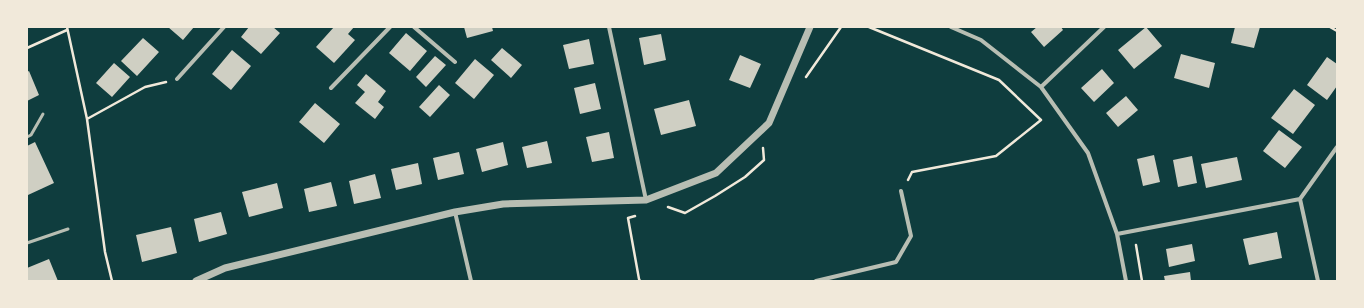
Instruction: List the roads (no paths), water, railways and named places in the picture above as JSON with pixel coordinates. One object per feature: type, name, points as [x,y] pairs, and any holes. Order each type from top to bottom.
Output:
[{"type":"street","points":[[177,79],[224,27]]},
{"type":"street","points":[[331,88],[390,27]]},
{"type":"street","points":[[414,27],[455,62]]},
{"type":"street","points":[[609,27],[646,200]]},
{"type":"street","points":[[196,281],[225,268],[456,212],[503,204],[646,200],[716,173],[769,124],[810,27]]},
{"type":"street","points":[[951,27],[981,40],[1041,87],[1088,153],[1117,234],[1126,281]]},
{"type":"street","points":[[1041,87],[1104,27]]},
{"type":"street","points":[[1117,234],[1300,199],[1337,147]]},
{"type":"street","points":[[816,281],[896,262],[911,236],[901,191]]},
{"type":"street","points":[[1300,199],[1318,281]]},
{"type":"street","points":[[456,212],[471,281]]},
{"type":"lane","points":[[27,137],[31,135],[43,114]]},
{"type":"lane","points":[[27,243],[68,229]]}]
